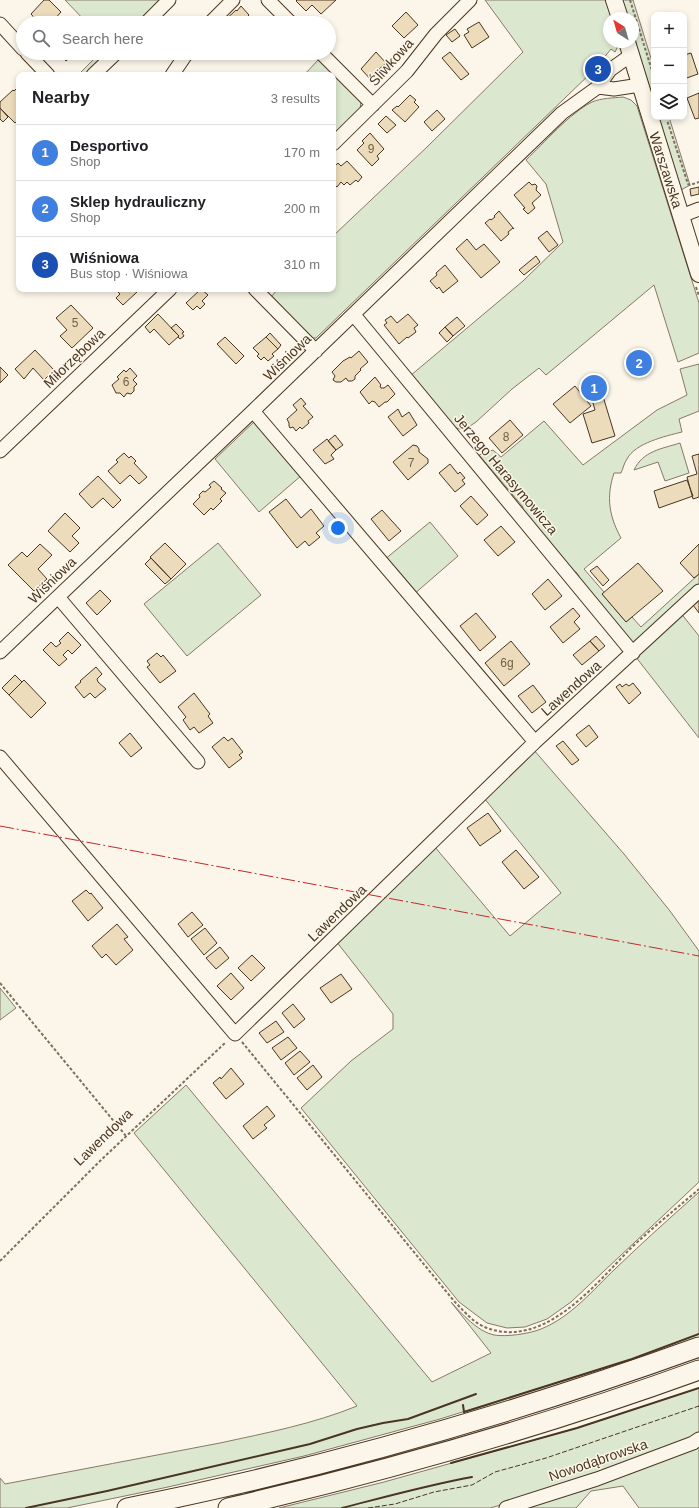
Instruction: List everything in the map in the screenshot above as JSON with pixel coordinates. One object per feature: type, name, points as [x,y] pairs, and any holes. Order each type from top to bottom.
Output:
[{"type":"highway","points":[[127,1508],[262,1478],[414,1438],[566,1393],[699,1347]]},
{"type":"highway","points":[[228,1508],[328,1484],[481,1442],[622,1397],[699,1370]]},
{"type":"main road","points":[[614,0],[618,12]]},
{"type":"main road","name":"Warszawska","points":[[629,48],[699,274]]},
{"type":"street","points":[[153,16],[170,0]]},
{"type":"street","points":[[217,16],[233,0]]},
{"type":"street","points":[[268,0],[284,16]]},
{"type":"street","name":"Śliwkowa","points":[[336,141],[408,71],[436,34],[470,0]]},
{"type":"street","points":[[0,24],[16,41]]},
{"type":"street","name":"Wiśniowa","points":[[1,648],[58,597],[316,351],[562,113],[598,87],[629,48]]},
{"type":"street","points":[[34,60],[45,72]]},
{"type":"street","points":[[96,72],[109,60]]},
{"type":"street","points":[[174,72],[182,60]]},
{"type":"street","points":[[328,60],[373,105]]},
{"type":"street","points":[[598,87],[614,89],[640,85]]},
{"type":"street","points":[[681,216],[699,209]]},
{"type":"street","name":"Miłorzębowa","points":[[0,451],[167,292]]},
{"type":"street","points":[[258,292],[316,351]]},
{"type":"street","name":"Jerzego Harasymowicza","points":[[354,314],[633,653]]},
{"type":"street","points":[[253,411],[535,742]]},
{"type":"street","name":"Lawendowa","points":[[235,1034],[535,742],[699,591]]},
{"type":"street","points":[[58,597],[198,762]]},
{"type":"street","points":[[0,757],[235,1034]]},
{"type":"street","name":"Nowodąbrowska","points":[[506,1508],[597,1479],[699,1440]]},
{"type":"path","points":[[630,0],[651,67]]},
{"type":"path","points":[[667,120],[688,184],[690,185],[699,182]]},
{"type":"path","points":[[0,983],[126,1136]]},
{"type":"path","points":[[235,1034],[454,1301],[471,1318],[486,1328],[507,1332],[526,1330],[546,1324],[574,1305],[636,1243],[699,1189]]},
{"type":"path","name":"Lawendowa","points":[[0,1261],[126,1136],[235,1034]]},
{"type":"green space","points":[[65,0],[163,0],[147,16],[80,16]]},
{"type":"green space","points":[[485,0],[606,0],[611,12],[603,12],[603,48],[617,48],[615,52],[611,49],[594,70],[316,338],[312,338],[270,298],[275,292],[336,292],[336,233],[427,147],[523,52]]},
{"type":"green space","points":[[621,0],[633,0],[637,12],[625,12]]},
{"type":"green space","points":[[639,19],[651,58],[651,96],[636,48],[639,48]]},
{"type":"green space","points":[[93,60],[103,60],[91,72],[81,72]]},
{"type":"green space","points":[[318,60],[320,60],[332,72],[307,72]]},
{"type":"green space","points":[[336,76],[361,101],[360,110],[336,133]]},
{"type":"green space","points":[[623,97],[631,100],[637,106],[699,303],[699,353],[678,362],[654,285],[546,375],[539,368],[467,428],[459,429],[451,426],[410,376],[523,281],[563,242],[546,184],[526,160],[566,121],[584,107],[599,100]]},
{"type":"green space","points":[[658,120],[670,120],[690,185],[681,190]]},
{"type":"green space","points":[[699,364],[699,411],[679,419],[682,432],[644,444],[631,453],[621,473],[614,473],[610,490],[610,506],[611,514],[621,538],[584,569],[604,592],[602,594],[626,622],[632,617],[641,627],[699,574],[699,584],[636,646],[577,581],[579,576],[576,572],[570,573],[521,515],[523,507],[479,455],[493,450],[501,457],[544,421],[583,465],[657,410],[687,395],[680,369]]},
{"type":"green space","points":[[256,420],[302,475],[259,512],[215,459]]},
{"type":"green space","points":[[680,443],[689,473],[665,481],[658,462],[634,470],[642,459],[653,452]]},
{"type":"green space","points":[[430,522],[458,556],[413,595],[384,560]]},
{"type":"green space","points":[[218,543],[261,595],[187,656],[144,604]]},
{"type":"green space","points":[[680,612],[699,636],[699,738],[635,656]]},
{"type":"green space","points":[[533,749],[624,854],[670,911],[699,951],[699,1182],[571,1302],[547,1319],[525,1327],[507,1328],[487,1323],[459,1302],[301,1108],[351,1061],[393,1029],[393,1014],[336,941],[434,846],[510,936],[561,893],[484,798]]},
{"type":"green space","points":[[0,988],[16,1008],[0,1020]]},
{"type":"green space","points":[[186,1085],[432,1382],[491,1353],[451,1302],[476,1326],[494,1335],[518,1335],[541,1329],[562,1318],[572,1310],[699,1192],[699,1334],[632,1359],[440,1419],[304,1456],[67,1508],[0,1508],[0,1478],[5,1484],[220,1443],[306,1423],[357,1406],[134,1133]]},
{"type":"green space","points":[[699,1388],[699,1434],[679,1444],[530,1497],[490,1508],[279,1508],[384,1482],[577,1428]]},
{"type":"green space","points":[[699,1445],[699,1508],[639,1508],[623,1486],[591,1491],[576,1508],[516,1508]]},
{"type":"building","points":[[44,0],[49,0],[61,12],[57,16],[33,16],[31,14]]},
{"type":"building","points":[[336,0],[321,14],[312,5],[306,11],[296,1]]},
{"type":"building","points":[[241,6],[249,15],[230,16],[236,10],[237,11]]},
{"type":"building","points":[[406,12],[418,25],[404,38],[392,26]]},
{"type":"building","points":[[479,22],[489,37],[472,48],[464,35],[469,32],[467,29]]},
{"type":"building","points":[[455,29],[460,36],[452,42],[446,35]]},
{"type":"building","points":[[376,52],[386,63],[377,71],[380,74],[373,82],[361,69]]},
{"type":"building","points":[[450,52],[469,74],[461,80],[442,58]]},
{"type":"building","points":[[691,53],[698,74],[687,78],[687,54]]},
{"type":"building","points":[[16,89],[15,123],[0,108],[0,102],[13,90],[14,91]]},
{"type":"building","points":[[699,93],[699,118],[695,119],[687,98]]},
{"type":"building","points":[[410,95],[416,100],[414,102],[419,107],[405,122],[392,110],[397,106],[398,107]]},
{"type":"building","points":[[0,108],[8,117],[3,122],[0,119]]},
{"type":"building","points":[[437,110],[445,119],[432,131],[424,122]]},
{"type":"building","points":[[386,116],[396,125],[387,133],[378,124]]},
{"type":"building","points":[[370,133],[384,149],[377,156],[379,159],[372,166],[357,150],[364,143],[362,141]]},
{"type":"building","points":[[347,161],[362,177],[358,182],[356,180],[350,185],[347,182],[344,185],[341,182],[337,187],[336,165],[338,163],[341,166]]},
{"type":"building","points":[[529,182],[532,185],[535,184],[537,186],[536,190],[541,195],[532,203],[535,208],[528,214],[514,195]]},
{"type":"building","points":[[699,187],[699,194],[691,196],[690,189]]},
{"type":"building","points":[[499,211],[514,229],[513,228],[508,232],[509,234],[501,241],[485,223],[495,217],[494,216]]},
{"type":"building","points":[[547,231],[558,245],[549,252],[538,238]]},
{"type":"building","points":[[467,239],[476,250],[484,244],[500,262],[481,278],[456,249]]},
{"type":"building","points":[[536,256],[540,262],[524,275],[519,270]]},
{"type":"building","points":[[445,265],[458,281],[443,293],[439,287],[437,289],[430,281]]},
{"type":"building","points":[[118,292],[137,292],[123,305],[116,298],[120,294]]},
{"type":"building","points":[[198,292],[204,292],[208,295],[202,301],[205,304],[200,309],[197,306],[193,310],[186,303]]},
{"type":"building","points":[[71,305],[93,328],[72,348],[60,336],[67,330],[56,318]]},
{"type":"building","points":[[158,314],[179,336],[169,345],[154,329],[150,333],[145,327]]},
{"type":"building","points":[[408,314],[418,325],[414,328],[416,332],[399,344],[384,325],[387,323],[385,320],[391,316],[397,323]]},
{"type":"building","points":[[457,317],[465,326],[453,336],[445,327]]},
{"type":"building","points":[[176,324],[184,332],[182,333],[184,336],[180,339],[171,328]]},
{"type":"building","points":[[445,327],[453,336],[447,342],[439,333]]},
{"type":"building","points":[[270,333],[281,345],[278,349],[266,337]]},
{"type":"building","points":[[225,337],[244,356],[236,364],[217,344]]},
{"type":"building","points":[[266,337],[278,349],[272,354],[274,356],[268,361],[264,357],[261,360],[257,356],[259,354],[253,348]]},
{"type":"building","points":[[35,350],[54,370],[44,380],[33,368],[24,379],[15,369]]},
{"type":"building","points":[[359,351],[368,362],[360,369],[361,370],[355,376],[355,379],[348,381],[346,378],[341,382],[336,382],[333,380],[335,376],[332,372],[343,361],[350,357],[351,358]]},
{"type":"building","points":[[0,367],[8,375],[0,383]]},
{"type":"building","points":[[130,368],[137,376],[133,380],[137,384],[131,394],[127,393],[124,397],[120,393],[116,393],[112,385],[119,379],[117,377],[124,370],[126,372]]},
{"type":"building","points":[[375,377],[381,385],[381,388],[388,385],[395,394],[379,407],[372,401],[369,404],[360,392]]},
{"type":"building","points":[[575,386],[591,406],[570,423],[553,404]]},
{"type":"building","points":[[602,393],[615,436],[592,443],[583,414],[595,410],[591,396]]},
{"type":"building","points":[[301,398],[306,404],[303,406],[313,417],[302,429],[300,427],[296,431],[293,427],[290,428],[287,419],[297,410],[293,405]]},
{"type":"building","points":[[398,409],[402,417],[409,412],[417,425],[403,436],[388,417]]},
{"type":"building","points":[[510,420],[523,435],[502,453],[489,438]]},
{"type":"building","points":[[335,435],[343,445],[336,450],[328,441]]},
{"type":"building","points":[[327,439],[336,450],[331,455],[334,459],[325,464],[313,450]]},
{"type":"building","points":[[413,445],[417,446],[419,452],[428,459],[428,463],[408,480],[393,462]]},
{"type":"building","points":[[124,453],[129,458],[131,456],[136,461],[134,463],[147,477],[139,484],[130,475],[120,484],[108,471],[118,462],[116,460]]},
{"type":"building","points":[[699,454],[699,497],[693,499],[687,477],[697,474],[692,456]]},
{"type":"building","points":[[450,464],[458,474],[460,472],[465,478],[462,480],[465,484],[455,492],[439,473]]},
{"type":"building","points":[[98,476],[121,500],[113,508],[103,498],[92,508],[79,494]]},
{"type":"building","points":[[687,480],[693,496],[659,508],[654,491]]},
{"type":"building","points":[[214,481],[226,493],[220,499],[222,501],[213,510],[211,508],[204,515],[193,504],[200,497],[199,495],[203,491],[205,492],[211,487],[209,485]]},
{"type":"building","points":[[471,496],[488,515],[477,525],[460,506]]},
{"type":"building","points":[[286,499],[301,518],[311,509],[324,526],[316,533],[320,537],[309,546],[305,541],[297,548],[269,512]]},
{"type":"building","points":[[382,510],[401,531],[389,541],[371,519]]},
{"type":"building","points":[[65,513],[80,528],[72,536],[79,543],[70,552],[48,531]]},
{"type":"building","points":[[501,526],[515,542],[498,556],[484,540]]},
{"type":"building","points":[[165,543],[186,564],[171,579],[150,557]]},
{"type":"building","points":[[40,544],[52,555],[38,569],[47,579],[34,591],[8,565],[22,552],[27,557]]},
{"type":"building","points":[[699,544],[699,574],[694,578],[680,563]]},
{"type":"building","points":[[151,558],[171,579],[165,584],[145,564]]},
{"type":"building","points":[[638,563],[663,591],[626,622],[602,594]]},
{"type":"building","points":[[597,566],[609,580],[603,586],[590,571]]},
{"type":"building","points":[[548,579],[562,596],[545,610],[532,594]]},
{"type":"building","points":[[100,590],[111,601],[97,615],[86,603]]},
{"type":"building","points":[[699,600],[699,613],[693,605]]},
{"type":"building","points":[[573,608],[580,616],[574,622],[580,629],[563,643],[550,627]]},
{"type":"building","points":[[476,613],[496,637],[480,651],[460,626]]},
{"type":"building","points":[[68,632],[81,645],[72,654],[68,650],[63,655],[67,659],[59,666],[43,650],[51,642],[56,647],[61,643],[59,641]]},
{"type":"building","points":[[596,636],[605,646],[599,651],[590,641]]},
{"type":"building","points":[[511,641],[530,664],[504,686],[485,663]]},
{"type":"building","points":[[590,641],[599,651],[582,665],[573,655]]},
{"type":"building","points":[[157,653],[161,657],[163,655],[176,671],[160,683],[147,667],[150,665],[147,661]]},
{"type":"building","points":[[96,667],[102,674],[97,679],[98,682],[106,689],[95,698],[90,693],[84,698],[75,687]]},
{"type":"building","points":[[15,675],[22,682],[9,695],[2,688]]},
{"type":"building","points":[[24,680],[46,703],[31,718],[9,695]]},
{"type":"building","points":[[633,683],[641,693],[629,704],[616,687],[620,684],[622,687],[626,684],[629,686]]},
{"type":"building","points":[[533,685],[546,702],[532,713],[518,696]]},
{"type":"building","points":[[194,693],[210,714],[208,716],[213,723],[199,733],[194,727],[190,730],[183,720],[186,717],[178,707]]},
{"type":"building","points":[[589,725],[598,737],[586,747],[576,735]]},
{"type":"building","points":[[130,733],[142,748],[131,757],[119,743]]},
{"type":"building","points":[[224,737],[228,741],[232,738],[243,752],[239,755],[242,758],[229,768],[212,747]]},
{"type":"building","points":[[563,741],[579,760],[572,765],[556,746]]},
{"type":"building","points":[[488,813],[501,831],[480,846],[467,828]]},
{"type":"building","points":[[516,850],[539,877],[524,889],[502,862]]},
{"type":"building","points":[[86,890],[90,894],[91,893],[103,908],[88,921],[72,901]]},
{"type":"building","points":[[192,912],[203,925],[188,937],[178,924]]},
{"type":"building","points":[[117,924],[128,937],[124,939],[133,950],[116,965],[106,954],[102,958],[92,946]]},
{"type":"building","points":[[205,928],[217,943],[204,955],[191,939]]},
{"type":"building","points":[[220,947],[229,958],[216,969],[206,958]]},
{"type":"building","points":[[252,955],[265,968],[251,981],[238,968]]},
{"type":"building","points":[[231,973],[244,988],[231,1000],[217,986]]},
{"type":"building","points":[[341,974],[352,989],[331,1003],[320,988]]},
{"type":"building","points":[[293,1004],[305,1019],[294,1028],[282,1013]]},
{"type":"building","points":[[276,1021],[284,1032],[267,1043],[259,1033]]},
{"type":"building","points":[[288,1037],[297,1048],[281,1060],[272,1048]]},
{"type":"building","points":[[300,1051],[310,1062],[294,1075],[285,1063]]},
{"type":"building","points":[[313,1065],[322,1077],[307,1090],[297,1078]]},
{"type":"building","points":[[231,1068],[244,1084],[226,1099],[213,1083],[220,1077],[221,1079]]},
{"type":"building","points":[[267,1106],[275,1116],[264,1125],[267,1128],[253,1139],[243,1126]]},
{"type":"fence","points":[[368,1508],[395,1504],[434,1492],[472,1485],[495,1472],[546,1458],[699,1406]]},
{"type":"wall","points":[[463,1405],[464,1412],[632,1359],[699,1334]]},
{"type":"wall","points":[[451,1463],[577,1428],[699,1388]]},
{"type":"wall","points":[[26,1508],[107,1491],[310,1444],[357,1429],[408,1419],[476,1394]]},
{"type":"wall","points":[[342,1508],[423,1487],[472,1477]]},
{"type":"power","points":[[0,826],[699,956]]},
{"type":"place","name":"Wiśniowa","points":[[598,69]]},
{"type":"place","name":"Sklep hydrauliczny","points":[[639,363]]},
{"type":"place","name":"Desportivo","points":[[594,388]]}]
